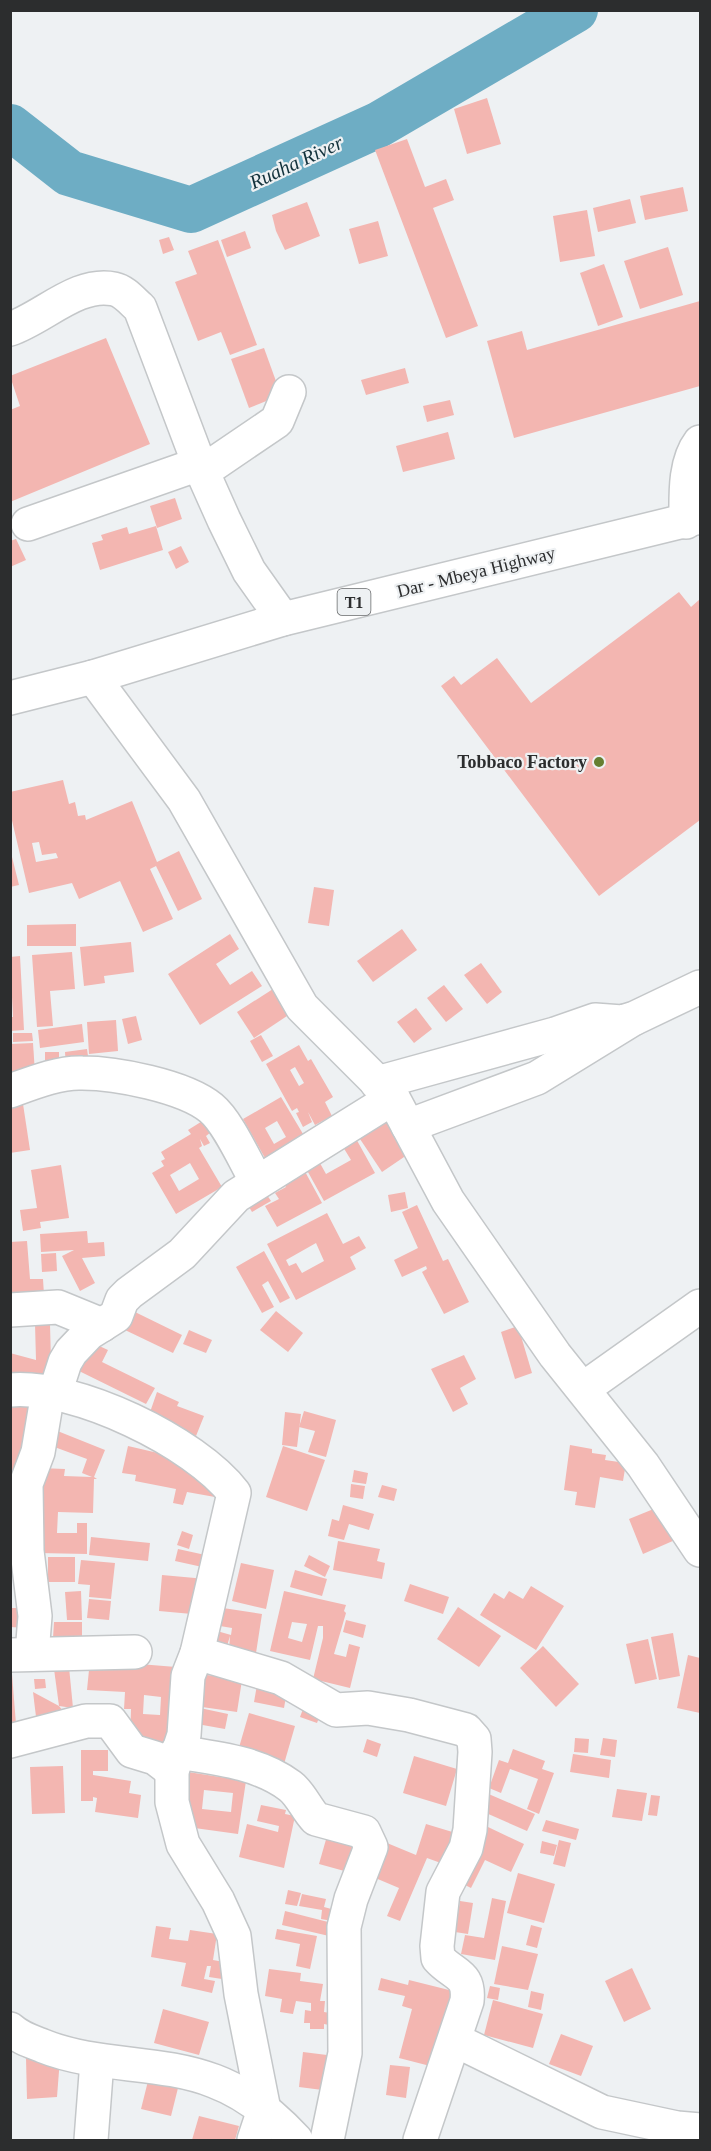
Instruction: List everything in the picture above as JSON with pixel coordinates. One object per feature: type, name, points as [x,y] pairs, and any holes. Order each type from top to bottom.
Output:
[{"type":"main road","points":[[10,329],[26,324],[74,296],[94,289],[114,289],[128,296],[140,308],[201,468],[249,571],[284,619]]},
{"type":"main road","points":[[28,524],[201,468],[277,422],[289,392]]},
{"type":"main road","points":[[693,519],[686,489],[694,450],[700,442]]},
{"type":"main road","name":"Dar - Mbeya Highway","points":[[10,698],[93,677],[284,619],[693,519]]},
{"type":"main road","points":[[93,677],[184,800],[302,1007],[392,1102],[448,1201],[555,1355],[643,1465],[700,1550]]},
{"type":"main road","points":[[392,1102],[537,1078],[635,1018],[700,987]]},
{"type":"main road","points":[[135,1652],[21,1654],[35,1616],[22,1588],[27,1551],[26,1484],[38,1452],[52,1393],[64,1362],[79,1341],[116,1316],[122,1300],[182,1254],[200,1237],[224,1206],[257,1182],[392,1102],[555,1034],[595,1020],[622,1022],[635,1018]]},
{"type":"main road","points":[[10,1091],[55,1077],[81,1072],[128,1079],[197,1098],[213,1109],[257,1182]]},
{"type":"main road","points":[[583,1389],[700,1306]]},
{"type":"main road","points":[[10,1310],[58,1307],[102,1325]]},
{"type":"main road","points":[[58,1307],[70,1334],[71,1352]]},
{"type":"main road","points":[[10,1390],[71,1395],[181,1446],[224,1479],[234,1493],[197,1653],[188,1676],[184,1735],[175,1761],[172,1802],[183,1844],[218,1901],[234,1936],[242,1994],[264,2110],[254,2140]]},
{"type":"main road","points":[[197,1653],[281,1678],[336,1710],[368,1708],[409,1715],[466,1730],[474,1739],[470,1830],[466,1848],[443,1892],[437,1946],[438,1958],[464,1977],[468,1987],[467,2001],[420,2140]]},
{"type":"main road","points":[[10,1741],[86,1721],[110,1721],[132,1751],[175,1761],[236,1761],[290,1786],[316,1819],[355,1827],[364,1832],[370,1840],[369,1856],[351,1899],[344,1927],[345,2053],[327,2140]]},
{"type":"main road","points":[[10,2029],[19,2038],[63,2054],[165,2070],[214,2081],[264,2110],[296,2140]]},
{"type":"main road","points":[[455,2040],[602,2112],[677,2128],[700,2130]]},
{"type":"main road","points":[[91,2140],[97,2061]]},
{"type":"building","points":[[487,98],[501,144],[467,154],[454,109]]},
{"type":"building","points":[[407,139],[425,187],[446,179],[454,200],[433,208],[478,326],[446,338],[375,150]]},
{"type":"building","points":[[683,187],[688,211],[645,220],[640,196]]},
{"type":"building","points":[[630,199],[636,223],[598,232],[593,208]]},
{"type":"building","points":[[307,202],[320,236],[285,250],[276,231],[272,215]]},
{"type":"building","points":[[587,210],[595,256],[560,262],[553,216]]},
{"type":"building","points":[[378,221],[388,256],[359,264],[349,229]]},
{"type":"building","points":[[245,231],[251,248],[227,257],[221,240]]},
{"type":"building","points":[[169,237],[174,250],[163,254],[159,240]]},
{"type":"building","points":[[218,240],[257,345],[230,355],[221,332],[198,341],[175,282],[197,274],[188,251]]},
{"type":"building","points":[[668,247],[683,295],[640,309],[624,261]]},
{"type":"building","points":[[604,264],[623,317],[598,326],[580,273]]},
{"type":"building","points":[[700,301],[700,386],[514,438],[487,341],[522,331],[527,350]]},
{"type":"building","points":[[106,338],[150,444],[10,502],[10,410],[20,406],[10,376]]},
{"type":"building","points":[[264,348],[281,395],[249,408],[231,359]]},
{"type":"building","points":[[405,368],[409,383],[366,395],[361,380]]},
{"type":"building","points":[[450,400],[454,415],[427,422],[423,406]]},
{"type":"building","points":[[448,432],[455,459],[403,472],[396,446]]},
{"type":"building","points":[[175,498],[182,519],[157,528],[150,506]]},
{"type":"building","points":[[156,526],[163,550],[100,570],[92,543],[103,540],[101,535],[127,527],[129,534]]},
{"type":"building","points":[[16,539],[26,560],[10,567],[10,541]]},
{"type":"building","points":[[181,546],[189,562],[176,569],[168,552]]},
{"type":"building","name":"Tobbaco Factory","points":[[679,592],[691,607],[700,599],[700,820],[599,896],[441,686],[454,676],[461,685],[497,658],[531,703]]},
{"type":"building","points":[[63,780],[69,804],[75,802],[78,816],[85,815],[86,820],[132,801],[157,862],[179,851],[202,899],[178,911],[156,866],[150,869],[173,919],[143,932],[120,881],[79,899],[72,883],[29,893],[10,812],[10,792]],"holes":[[[39,842],[42,855],[56,853],[58,858],[36,862],[32,843]]]},
{"type":"building","points":[[10,849],[19,885],[10,887]]},
{"type":"building","points":[[314,887],[334,890],[329,926],[308,923]]},
{"type":"building","points":[[76,924],[76,946],[27,946],[27,925]]},
{"type":"building","points":[[402,929],[417,950],[373,982],[357,961]]},
{"type":"building","points":[[230,934],[239,949],[216,964],[230,985],[252,971],[262,986],[200,1025],[168,974]]},
{"type":"building","points":[[131,942],[134,972],[104,976],[105,983],[84,986],[80,947]]},
{"type":"building","points":[[72,952],[75,989],[50,991],[53,1026],[37,1027],[32,955]]},
{"type":"building","points":[[20,956],[24,1030],[10,1031],[10,1017],[13,1017],[10,957]]},
{"type":"building","points":[[481,963],[502,992],[487,1004],[464,975]]},
{"type":"building","points":[[444,985],[463,1009],[446,1022],[427,998]]},
{"type":"building","points":[[273,989],[290,1014],[254,1038],[237,1012]]},
{"type":"building","points":[[416,1008],[432,1029],[414,1043],[397,1022]]},
{"type":"building","points":[[136,1016],[142,1040],[128,1044],[122,1019]]},
{"type":"building","points":[[116,1020],[118,1051],[89,1054],[87,1022]]},
{"type":"building","points":[[82,1024],[84,1042],[40,1048],[38,1030]]},
{"type":"building","points":[[13,1033],[32,1033],[33,1041],[13,1042]]},
{"type":"building","points":[[261,1035],[273,1056],[262,1062],[250,1041]]},
{"type":"building","points":[[33,1043],[35,1073],[10,1074],[10,1044]]},
{"type":"building","points":[[299,1045],[308,1061],[311,1059],[333,1097],[325,1102],[332,1116],[315,1125],[308,1112],[312,1122],[303,1127],[296,1113],[299,1112],[297,1108],[292,1111],[266,1064]],"holes":[[[295,1067],[304,1083],[299,1086],[290,1070]]]},
{"type":"building","points":[[87,1049],[89,1063],[66,1066],[65,1052]]},
{"type":"building","points":[[45,1052],[59,1052],[59,1061],[45,1065]]},
{"type":"building","points":[[281,1097],[309,1144],[270,1167],[243,1119]],"holes":[[[277,1121],[286,1137],[274,1144],[265,1128]]]},
{"type":"building","points":[[23,1104],[30,1150],[10,1153],[10,1106]]},
{"type":"building","points":[[383,1115],[407,1155],[382,1172],[356,1133]]},
{"type":"building","points":[[204,1120],[211,1132],[206,1136],[210,1143],[204,1146],[200,1139],[202,1146],[199,1148],[222,1187],[176,1214],[152,1173],[164,1166],[161,1161],[165,1159],[161,1152],[191,1134],[188,1130]],"holes":[[[190,1163],[199,1179],[179,1191],[170,1175]]]},
{"type":"building","points":[[354,1135],[375,1173],[324,1201],[303,1163],[316,1156],[326,1174],[351,1160],[340,1142]]},
{"type":"building","points":[[61,1165],[69,1218],[40,1222],[41,1228],[23,1231],[20,1210],[37,1208],[31,1170]]},
{"type":"building","points":[[302,1166],[322,1203],[277,1227],[265,1206],[279,1199],[275,1193],[286,1187],[280,1178]]},
{"type":"building","points":[[263,1189],[271,1201],[252,1212],[245,1200]]},
{"type":"building","points":[[405,1192],[408,1208],[391,1212],[388,1195]]},
{"type":"building","points":[[417,1205],[443,1261],[448,1259],[469,1302],[444,1314],[422,1272],[427,1269],[426,1266],[402,1277],[394,1260],[418,1248],[402,1212]]},
{"type":"building","points":[[327,1213],[343,1244],[359,1236],[366,1248],[350,1257],[356,1269],[296,1300],[267,1244]],"holes":[[[316,1243],[324,1261],[302,1273],[296,1263],[289,1266],[286,1260]]]},
{"type":"building","points":[[87,1231],[88,1243],[104,1242],[105,1256],[82,1258],[95,1283],[80,1291],[62,1256],[74,1250],[41,1252],[40,1234]]},
{"type":"building","points":[[27,1241],[30,1279],[43,1279],[44,1295],[10,1294],[10,1242]]},
{"type":"building","points":[[264,1251],[290,1298],[280,1303],[268,1281],[262,1285],[274,1307],[262,1313],[236,1267]]},
{"type":"building","points":[[56,1253],[57,1271],[42,1272],[41,1254]]},
{"type":"building","points":[[276,1311],[303,1333],[288,1352],[260,1330]]},
{"type":"building","points":[[135,1312],[182,1335],[173,1353],[125,1330]]},
{"type":"building","points":[[35,1324],[50,1324],[51,1362],[57,1377],[10,1372],[10,1353],[36,1360]]},
{"type":"building","points":[[518,1326],[532,1373],[515,1379],[501,1332]]},
{"type":"building","points":[[189,1330],[212,1340],[206,1353],[183,1344]]},
{"type":"building","points":[[95,1344],[108,1350],[102,1362],[155,1388],[146,1404],[77,1370],[84,1356],[88,1358]]},
{"type":"building","points":[[464,1355],[476,1379],[460,1388],[468,1404],[453,1412],[431,1369]]},
{"type":"building","points":[[157,1392],[179,1402],[177,1406],[204,1416],[196,1436],[148,1418]]},
{"type":"building","points":[[10,1402],[32,1405],[22,1477],[10,1475]]},
{"type":"building","points":[[304,1411],[336,1420],[326,1457],[308,1452],[315,1431],[299,1427]]},
{"type":"building","points":[[285,1412],[301,1414],[297,1447],[282,1445]]},
{"type":"building","points":[[55,1430],[105,1450],[94,1477],[97,1479],[94,1479],[93,1513],[58,1512],[57,1533],[77,1533],[77,1523],[87,1523],[87,1554],[38,1553],[40,1468],[65,1469],[64,1476],[92,1477],[82,1473],[87,1459],[49,1445]]},
{"type":"building","points":[[570,1445],[592,1449],[592,1453],[606,1455],[605,1460],[626,1463],[623,1481],[600,1477],[595,1508],[575,1505],[577,1492],[564,1490]]},
{"type":"building","points":[[128,1446],[188,1460],[219,1477],[215,1497],[187,1492],[183,1505],[173,1503],[176,1489],[135,1481],[136,1475],[122,1473]]},
{"type":"building","points":[[283,1446],[325,1460],[307,1511],[266,1497]]},
{"type":"building","points":[[354,1470],[368,1473],[366,1484],[352,1482]]},
{"type":"building","points":[[351,1484],[365,1486],[363,1499],[350,1497]]},
{"type":"building","points":[[382,1485],[397,1489],[394,1501],[378,1497]]},
{"type":"building","points":[[343,1505],[374,1514],[369,1530],[349,1524],[344,1540],[328,1536],[332,1519],[339,1521]]},
{"type":"building","points":[[661,1506],[675,1540],[643,1554],[629,1519]]},
{"type":"building","points":[[182,1531],[193,1535],[189,1549],[177,1545]]},
{"type":"building","points":[[91,1537],[150,1543],[148,1561],[89,1555]]},
{"type":"building","points":[[338,1541],[380,1549],[377,1561],[385,1563],[382,1579],[333,1570]]},
{"type":"building","points":[[178,1549],[219,1558],[216,1570],[175,1561]]},
{"type":"building","points":[[309,1555],[330,1566],[325,1577],[304,1566]]},
{"type":"building","points":[[48,1557],[75,1557],[75,1582],[48,1582]]},
{"type":"building","points":[[81,1560],[115,1563],[111,1599],[89,1597],[90,1585],[78,1584]]},
{"type":"building","points":[[241,1563],[274,1570],[266,1609],[232,1601]]},
{"type":"building","points":[[295,1570],[327,1579],[322,1596],[290,1587]]},
{"type":"building","points":[[162,1575],[206,1579],[203,1615],[159,1611]]},
{"type":"building","points":[[410,1584],[449,1597],[443,1614],[404,1601]]},
{"type":"building","points":[[531,1586],[564,1606],[536,1650],[480,1615],[494,1593],[504,1599],[509,1591],[523,1599]]},
{"type":"building","points":[[81,1591],[82,1620],[67,1620],[65,1592]]},
{"type":"building","points":[[284,1591],[346,1605],[344,1611],[346,1613],[334,1654],[346,1657],[349,1644],[360,1647],[350,1688],[313,1679],[323,1638],[323,1626],[318,1626],[310,1660],[270,1651]],"holes":[[[292,1622],[307,1624],[302,1642],[288,1638]]]},
{"type":"building","points":[[89,1599],[111,1601],[109,1620],[87,1618]]},
{"type":"building","points":[[458,1607],[501,1636],[479,1667],[437,1639]]},
{"type":"building","points":[[10,1608],[29,1608],[28,1628],[10,1627]]},
{"type":"building","points":[[223,1608],[262,1614],[256,1653],[229,1649],[230,1636],[227,1646],[213,1642],[217,1631],[231,1635],[232,1628],[220,1626]]},
{"type":"building","points":[[346,1620],[366,1625],[363,1638],[343,1632]]},
{"type":"building","points":[[54,1622],[82,1622],[82,1638],[53,1638]]},
{"type":"building","points":[[673,1633],[680,1676],[659,1680],[651,1637]]},
{"type":"building","points":[[648,1639],[657,1679],[635,1684],[626,1644]]},
{"type":"building","points":[[543,1646],[579,1684],[556,1707],[520,1668]]},
{"type":"building","points":[[688,1655],[700,1658],[700,1713],[677,1708]]},
{"type":"building","points":[[90,1660],[176,1667],[176,1746],[130,1743],[131,1709],[124,1709],[125,1692],[87,1690]],"holes":[[[144,1695],[161,1697],[160,1715],[143,1714]]]},
{"type":"building","points":[[69,1667],[73,1708],[59,1706],[54,1669]]},
{"type":"building","points":[[12,1674],[17,1737],[10,1737],[10,1675]]},
{"type":"building","points":[[200,1674],[242,1680],[237,1712],[195,1706]]},
{"type":"building","points":[[34,1679],[45,1679],[46,1688],[35,1689]]},
{"type":"building","points":[[257,1685],[287,1691],[284,1708],[254,1702]]},
{"type":"building","points":[[33,1692],[59,1706],[71,1721],[37,1725]]},
{"type":"building","points":[[306,1701],[323,1707],[317,1723],[300,1717]]},
{"type":"building","points":[[200,1708],[228,1714],[225,1729],[197,1724]]},
{"type":"building","points":[[249,1713],[295,1726],[284,1764],[238,1751]]},
{"type":"building","points":[[575,1738],[589,1739],[588,1753],[574,1752]]},
{"type":"building","points":[[603,1738],[617,1740],[615,1757],[600,1755]]},
{"type":"building","points":[[367,1739],[381,1744],[377,1757],[363,1752]]},
{"type":"building","points":[[513,1749],[545,1761],[542,1769],[554,1773],[539,1814],[527,1809],[538,1779],[510,1769],[501,1793],[489,1788],[499,1760],[508,1763]]},
{"type":"building","points":[[81,1750],[108,1750],[108,1771],[93,1771],[93,1775],[131,1781],[129,1793],[141,1795],[138,1818],[95,1812],[97,1798],[93,1797],[93,1801],[81,1801]]},
{"type":"building","points":[[573,1754],[611,1760],[609,1778],[570,1772]]},
{"type":"building","points":[[414,1756],[457,1769],[446,1806],[403,1793]]},
{"type":"building","points":[[63,1766],[65,1813],[32,1814],[30,1767]]},
{"type":"building","points":[[188,1772],[246,1781],[238,1834],[180,1826]],"holes":[[[204,1790],[233,1793],[231,1812],[202,1809]]]},
{"type":"building","points":[[617,1789],[647,1793],[642,1821],[612,1817]]},
{"type":"building","points":[[484,1792],[535,1814],[527,1831],[477,1809]]},
{"type":"building","points":[[651,1795],[660,1796],[657,1816],[648,1815]]},
{"type":"building","points":[[261,1805],[286,1810],[285,1814],[295,1816],[284,1868],[239,1857],[247,1824],[278,1832],[279,1826],[257,1821]]},
{"type":"building","points":[[546,1820],[579,1829],[576,1840],[542,1831]]},
{"type":"building","points":[[426,1824],[459,1834],[449,1866],[427,1858],[400,1921],[387,1916],[399,1888],[373,1877],[387,1843],[416,1855]]},
{"type":"building","points":[[488,1827],[524,1844],[511,1872],[485,1860],[471,1888],[461,1883]]},
{"type":"building","points":[[329,1829],[358,1837],[348,1872],[319,1864]]},
{"type":"building","points":[[559,1840],[571,1843],[565,1867],[553,1864]]},
{"type":"building","points":[[542,1841],[557,1845],[554,1856],[540,1853]]},
{"type":"building","points":[[518,1873],[555,1884],[544,1923],[507,1913]]},
{"type":"building","points":[[288,1890],[301,1893],[297,1906],[285,1904]]},
{"type":"building","points":[[302,1894],[326,1899],[324,1907],[335,1910],[332,1921],[321,1919],[322,1910],[299,1906]]},
{"type":"building","points":[[492,1898],[506,1901],[495,1960],[461,1954],[465,1935],[484,1938]]},
{"type":"building","points":[[460,1901],[473,1903],[468,1934],[455,1932]]},
{"type":"building","points":[[285,1911],[332,1923],[329,1936],[282,1925]]},
{"type":"building","points":[[531,1925],[542,1928],[537,1948],[526,1945]]},
{"type":"building","points":[[156,1926],[171,1928],[169,1939],[188,1941],[190,1930],[217,1934],[213,1960],[224,1962],[222,1979],[209,1977],[211,1966],[207,1966],[204,1979],[215,1981],[212,1993],[181,1986],[186,1963],[151,1957]]},
{"type":"building","points":[[277,1929],[317,1936],[310,1969],[296,1966],[300,1944],[275,1939]]},
{"type":"building","points":[[502,1946],[538,1954],[528,1990],[494,1984]]},
{"type":"building","points":[[632,1968],[651,2009],[624,2022],[605,1981]]},
{"type":"building","points":[[269,1969],[301,1973],[300,1981],[323,1984],[320,2001],[325,2001],[324,2012],[330,2013],[329,2025],[324,2024],[324,2029],[310,2029],[310,2023],[304,2023],[305,2010],[311,2011],[311,2003],[296,2001],[293,2014],[280,2012],[282,1999],[265,1996]]},
{"type":"building","points":[[381,1978],[408,1985],[409,1980],[453,1991],[434,2067],[399,2058],[412,2009],[402,2006],[405,1996],[378,1990]]},
{"type":"building","points":[[490,1986],[500,1988],[498,2000],[487,1998]]},
{"type":"building","points":[[531,1991],[544,1994],[541,2010],[528,2007]]},
{"type":"building","points":[[493,2000],[543,2014],[533,2048],[484,2035]]},
{"type":"building","points":[[163,2009],[209,2022],[199,2055],[154,2043]]},
{"type":"building","points":[[561,2034],[593,2046],[581,2076],[549,2064]]},
{"type":"building","points":[[303,2052],[343,2057],[338,2092],[299,2087]]},
{"type":"building","points":[[26,2058],[60,2058],[57,2097],[27,2099]]},
{"type":"building","points":[[390,2065],[410,2067],[406,2098],[386,2095]]},
{"type":"building","points":[[150,2073],[180,2080],[171,2116],[141,2109]]},
{"type":"building","points":[[199,2116],[239,2126],[235,2140],[192,2140]]},
{"type":"waterway","name":"Ruaha River","points":[[10,127],[69,173],[191,210],[378,125],[575,10]]},
{"type":"place","name":"Tobbaco Factory","points":[[599,762]]}]
